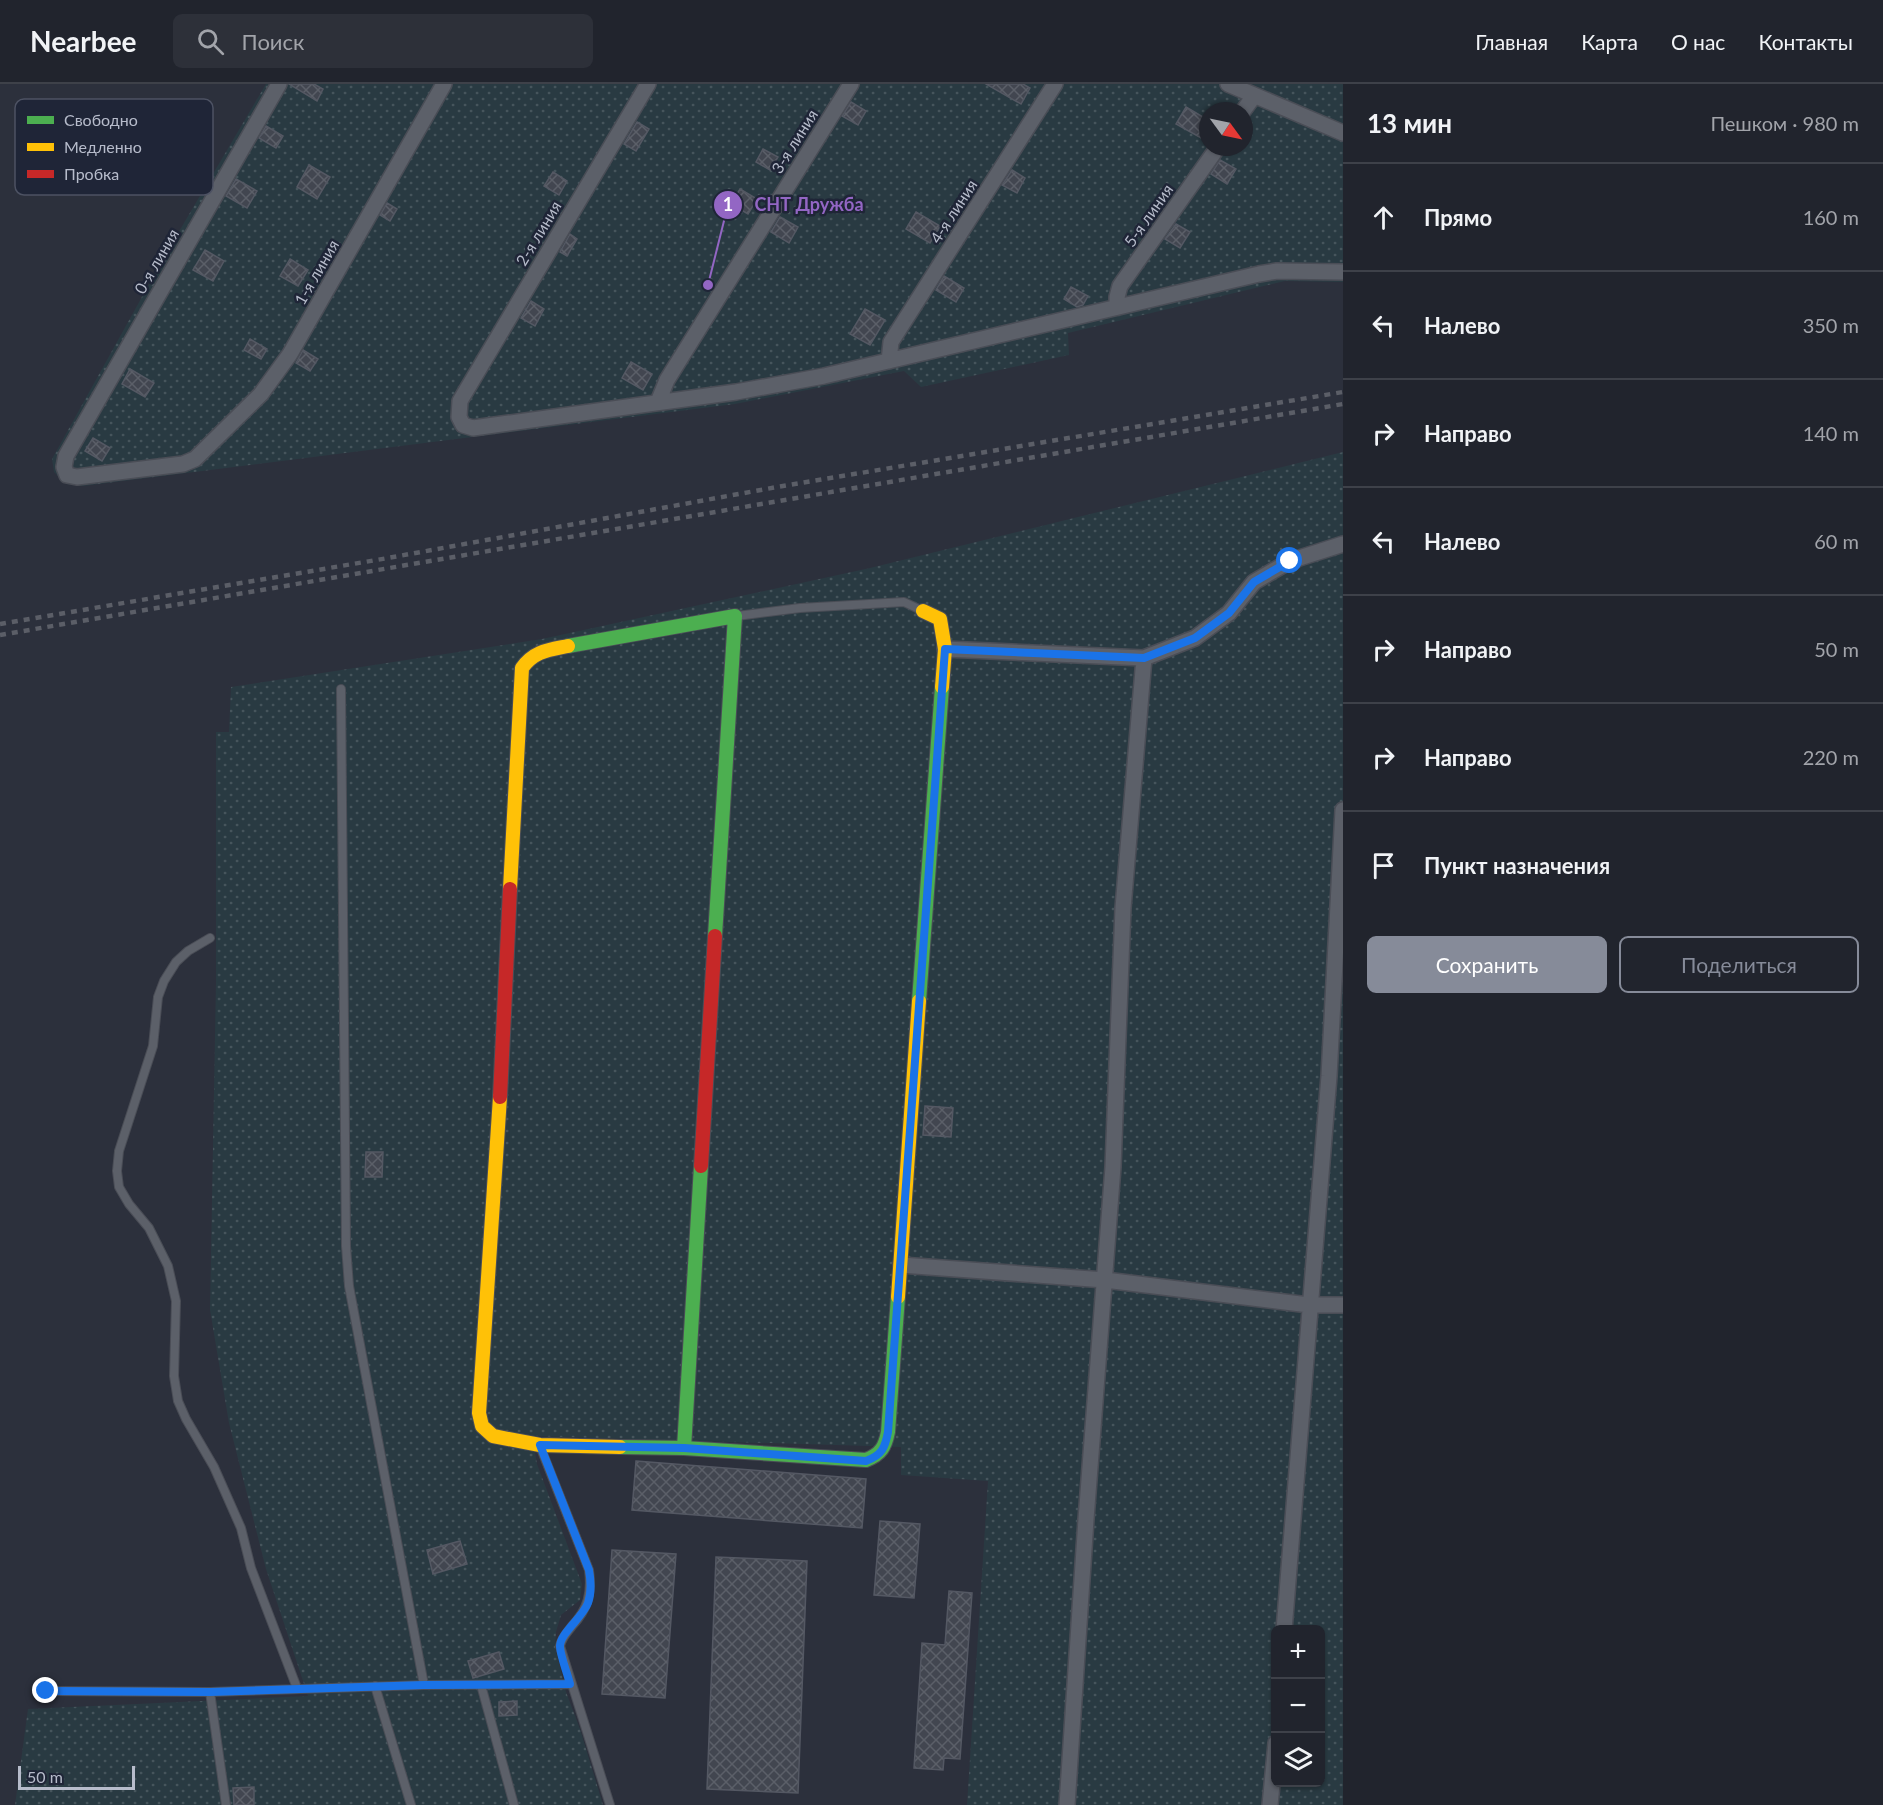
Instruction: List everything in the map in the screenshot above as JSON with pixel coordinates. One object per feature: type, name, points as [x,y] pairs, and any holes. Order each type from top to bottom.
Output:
[{"type":"street","name":"0-я линия","points":[[195,459],[183,464],[77,477],[67,475],[64,467],[66,456],[279,84]]},
{"type":"street","name":"1-я линия","points":[[195,459],[261,394],[290,354],[444,84]]},
{"type":"street","name":"2-я линия","points":[[648,84],[460,401],[459,417],[464,425],[473,428],[658,402]]},
{"type":"street","name":"3-я линия","points":[[658,402],[667,380],[851,84]]},
{"type":"street","name":"4-я линия","points":[[889,361],[891,342],[1055,84]]},
{"type":"street","points":[[1228,84],[1343,133]]},
{"type":"street","points":[[1250,102],[1254,96]]},
{"type":"street","name":"5-я линия","points":[[1117,307],[1120,286],[1212,156]]},
{"type":"street","points":[[658,402],[747,390],[824,376],[1259,274],[1277,271],[1343,272]]},
{"type":"street","points":[[945,649],[1144,658],[1195,638],[1229,613],[1254,582],[1290,561],[1343,544]]},
{"type":"street","points":[[684,1448],[735,616],[541,651],[529,658],[522,668],[498,1126],[479,1413],[482,1426],[493,1436],[540,1445],[684,1448],[866,1461],[878,1456],[885,1447],[888,1432],[945,649],[940,619],[923,611]]},
{"type":"street","points":[[1067,1805],[1113,1167],[1123,908],[1144,658]]},
{"type":"street","points":[[1284,1625],[1329,1076],[1343,810]]},
{"type":"street","points":[[901,1264],[1105,1280],[1309,1305],[1343,1305]]},
{"type":"street","points":[[1270,1805],[1271,1787]]},
{"type":"lane","points":[[735,616],[800,608],[904,602],[923,611]]},
{"type":"lane","points":[[341,688],[346,1246],[349,1286],[424,1685]]},
{"type":"lane","points":[[210,938],[188,951],[176,962],[164,981],[158,997],[153,1046],[119,1151],[117,1171],[119,1187],[129,1204],[149,1228],[168,1266],[176,1301],[174,1376],[178,1401],[214,1467],[242,1528],[251,1568],[297,1688]]},
{"type":"lane","points":[[540,1445],[589,1570],[591,1586],[588,1603],[581,1617],[562,1639],[560,1646],[570,1684],[610,1805]]},
{"type":"lane","points":[[46,1691],[210,1692],[375,1686],[570,1684]]},
{"type":"lane","points":[[481,1685],[514,1805]]},
{"type":"lane","points":[[375,1686],[411,1805]]},
{"type":"lane","points":[[210,1692],[226,1805]]},
{"type":"shaded area","points":[[266,84],[1343,84],[1343,282],[1285,281],[1068,333],[1069,355],[921,387],[904,371],[735,404],[83,486],[66,484],[54,472],[52,459],[200,195],[213,195],[213,174]]},
{"type":"shaded area","points":[[1343,452],[1343,1805],[967,1805],[988,1481],[901,1475],[901,1447],[532,1436],[537,1464],[582,1584],[580,1600],[561,1615],[555,1647],[566,1692],[603,1805],[15,1805],[28,1709],[308,1696],[266,1569],[229,1423],[210,1310],[216,982],[216,732],[229,732],[231,687],[542,639],[870,568]]},
{"type":"building","points":[[289,84],[314,84],[323,89],[317,101]]},
{"type":"building","points":[[986,84],[1023,84],[1030,88],[1021,104]]},
{"type":"building","points":[[851,102],[866,111],[858,125],[842,116]]},
{"type":"building","points":[[1186,107],[1199,115],[1199,137],[1176,124]]},
{"type":"building","points":[[637,122],[649,129],[636,151],[624,144]]},
{"type":"building","points":[[266,126],[283,136],[276,148],[259,138]]},
{"type":"building","points":[[763,149],[778,157],[770,170],[756,162]]},
{"type":"building","points":[[1220,160],[1236,169],[1227,184],[1211,174]]},
{"type":"building","points":[[309,165],[330,177],[317,199],[297,187]]},
{"type":"building","points":[[1012,170],[1025,178],[1017,193],[1002,185]]},
{"type":"building","points":[[553,172],[567,181],[559,195],[544,186]]},
{"type":"building","points":[[236,179],[257,191],[247,208],[226,196]]},
{"type":"building","points":[[740,189],[757,199],[748,214],[731,204]]},
{"type":"building","points":[[387,203],[397,209],[390,221],[380,215]]},
{"type":"building","points":[[916,212],[940,226],[930,243],[906,229]]},
{"type":"building","points":[[780,217],[798,227],[789,243],[771,232]]},
{"type":"building","points":[[1176,224],[1190,232],[1180,248],[1165,239]]},
{"type":"building","points":[[570,234],[577,239],[567,256],[560,252]]},
{"type":"building","points":[[205,250],[224,261],[213,281],[193,270]]},
{"type":"building","points":[[290,259],[308,270],[298,286],[280,276]]},
{"type":"building","points":[[944,276],[964,288],[956,302],[936,290]]},
{"type":"building","points":[[1071,287],[1088,296],[1083,305],[1077,307],[1064,299]]},
{"type":"building","points":[[531,301],[544,309],[535,326],[521,318]]},
{"type":"building","points":[[865,309],[885,320],[870,345],[850,334]]},
{"type":"building","points":[[250,339],[267,349],[261,359],[244,350]]},
{"type":"building","points":[[303,350],[318,359],[310,371],[296,363]]},
{"type":"building","points":[[631,362],[652,374],[643,390],[622,378]]},
{"type":"building","points":[[130,369],[154,383],[145,397],[122,384]]},
{"type":"building","points":[[93,438],[110,448],[102,461],[85,451]]},
{"type":"building","points":[[925,1106],[953,1108],[951,1137],[923,1135]]},
{"type":"building","points":[[366,1152],[383,1152],[382,1177],[365,1177]]},
{"type":"building","points":[[636,1461],[866,1479],[862,1528],[632,1510]]},
{"type":"building","points":[[880,1521],[920,1524],[914,1598],[874,1595]]},
{"type":"building","points":[[460,1541],[467,1564],[433,1574],[427,1550]]},
{"type":"building","points":[[612,1550],[676,1554],[665,1698],[602,1694]]},
{"type":"building","points":[[716,1557],[807,1561],[798,1793],[707,1789]]},
{"type":"building","points":[[949,1591],[972,1593],[960,1759],[944,1758],[943,1770],[914,1768],[922,1643],[945,1645]]},
{"type":"building","points":[[499,1652],[504,1669],[473,1678],[468,1661]]},
{"type":"building","points":[[517,1701],[517,1715],[499,1716],[499,1702]]},
{"type":"building","points":[[254,1787],[254,1805],[234,1805],[233,1788]]},
{"type":"railway","points":[[0,624],[388,558],[777,487],[1343,392]]},
{"type":"railway","points":[[0,635],[1343,404]]},
{"type":"traffic: fast","points":[[568,646],[735,616],[715,936]]},
{"type":"traffic: fast","points":[[919,1001],[942,687]]},
{"type":"traffic: fast","points":[[684,1448],[701,1166]]},
{"type":"traffic: fast","points":[[620,1447],[684,1448],[866,1460],[871,1458],[882,1449],[888,1432],[898,1297]]},
{"type":"traffic: slow","points":[[923,611],[940,619],[945,649],[942,687]]},
{"type":"traffic: slow","points":[[510,889],[522,668],[537,655],[568,646]]},
{"type":"traffic: slow","points":[[898,1297],[919,1001]]},
{"type":"traffic: slow","points":[[500,1097],[479,1413],[482,1426],[493,1436],[540,1445],[620,1447]]},
{"type":"traffic: jam","points":[[500,1097],[510,889]]},
{"type":"traffic: jam","points":[[701,1166],[715,936]]},
{"type":"place","name":"СНТ Дружба","points":[[708,285]]},
{"type":"route","points":[[46,1691],[210,1692],[424,1685],[570,1684],[560,1646],[562,1639],[581,1617],[588,1603],[591,1586],[589,1570],[540,1445],[684,1448],[866,1461],[878,1456],[885,1447],[888,1432],[945,649],[1144,658],[1195,638],[1229,613],[1254,582],[1290,561]]}]
